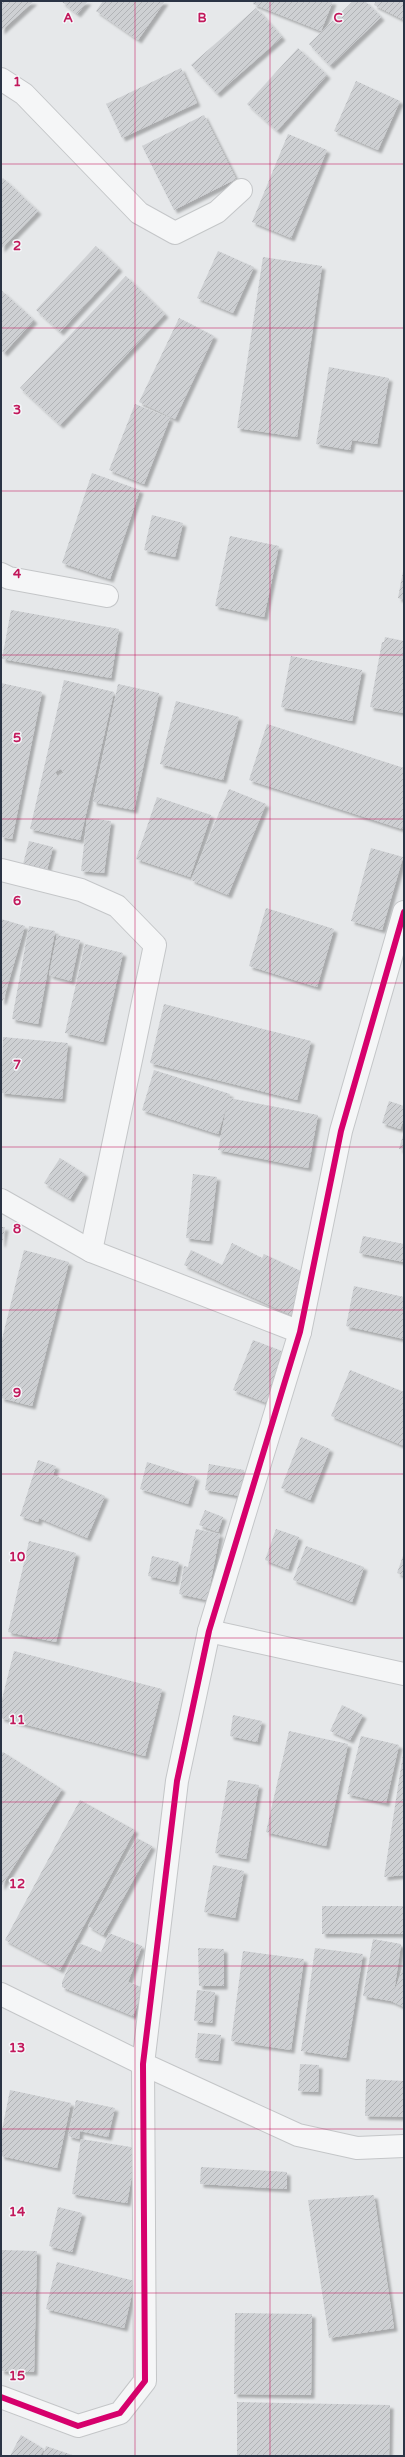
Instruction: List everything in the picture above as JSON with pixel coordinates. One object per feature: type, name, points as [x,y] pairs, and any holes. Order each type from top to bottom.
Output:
[{"type":"street","points":[[1,79],[24,94],[139,214],[175,233],[217,212],[241,190]]},
{"type":"street","points":[[1,574],[9,578],[106,596]]},
{"type":"street","points":[[1,870],[81,890],[117,906],[155,945],[91,1251]]},
{"type":"street","points":[[1,2397],[78,2426],[120,2413],[145,2381],[143,2064],[177,1781],[209,1631],[300,1332],[341,1131],[403,919]]},
{"type":"street","points":[[1,1200],[91,1251],[300,1332]]},
{"type":"street","points":[[209,1631],[404,1674]]},
{"type":"street","points":[[1,1994],[143,2064],[298,2135],[357,2148],[404,2146]]},
{"type":"building","points":[[1,1],[34,1],[1,31]]},
{"type":"building","points":[[61,1],[88,1],[77,14]]},
{"type":"building","points":[[103,1],[165,1],[138,40],[96,11]]},
{"type":"building","points":[[254,1],[333,1],[321,31],[253,4]]},
{"type":"building","points":[[353,1],[365,1],[381,17],[330,66],[309,44]]},
{"type":"building","points":[[376,1],[404,1],[404,20],[374,5]]},
{"type":"building","points":[[256,8],[282,37],[217,94],[191,65]]},
{"type":"building","points":[[298,48],[327,75],[277,131],[247,104]]},
{"type":"building","points":[[181,68],[197,103],[122,138],[106,104]]},
{"type":"building","points":[[356,81],[400,101],[378,150],[334,131]]},
{"type":"building","points":[[204,115],[236,179],[174,210],[142,146]]},
{"type":"building","points":[[288,134],[327,150],[291,238],[252,222]]},
{"type":"building","points":[[3,178],[38,211],[1,249],[1,180]]},
{"type":"building","points":[[96,246],[119,268],[60,332],[36,310]]},
{"type":"building","points":[[218,251],[254,267],[233,313],[197,298]]},
{"type":"building","points":[[263,257],[322,266],[297,437],[237,428]]},
{"type":"building","points":[[126,276],[165,314],[60,425],[20,388]]},
{"type":"building","points":[[1,290],[34,320],[4,353],[1,350]]},
{"type":"building","points":[[179,318],[214,336],[175,419],[139,402]]},
{"type":"building","points":[[329,367],[389,378],[377,444],[352,440],[350,450],[316,444]]},
{"type":"building","points":[[135,404],[170,418],[144,484],[109,470]]},
{"type":"building","points":[[92,473],[140,490],[110,579],[62,563]]},
{"type":"building","points":[[152,515],[183,523],[175,557],[144,550]]},
{"type":"building","points":[[230,536],[279,546],[264,617],[215,606]]},
{"type":"building","points":[[404,566],[404,600],[398,598]]},
{"type":"building","points":[[11,610],[119,629],[111,678],[2,659]]},
{"type":"building","points":[[385,637],[404,641],[404,713],[370,707],[382,642],[384,642]]},
{"type":"building","points":[[291,656],[362,670],[352,721],[281,707]]},
{"type":"building","points":[[64,680],[114,692],[80,840],[30,829]],"holes":[[[61,769],[64,773],[58,777],[55,772]]]},
{"type":"building","points":[[1,683],[42,692],[12,839],[1,837]]},
{"type":"building","points":[[118,684],[159,693],[134,810],[93,802]]},
{"type":"building","points":[[176,701],[239,717],[223,780],[160,764]]},
{"type":"building","points":[[267,724],[404,768],[404,821],[402,829],[249,780]]},
{"type":"building","points":[[229,789],[266,804],[228,895],[191,880]]},
{"type":"building","points":[[157,797],[211,815],[190,877],[136,859]]},
{"type":"building","points":[[87,818],[111,821],[104,873],[81,871]]},
{"type":"building","points":[[29,841],[53,847],[47,870],[23,864]]},
{"type":"building","points":[[371,848],[403,857],[382,930],[351,921]]},
{"type":"building","points":[[266,908],[334,929],[317,987],[249,966]]},
{"type":"building","points":[[1,919],[25,926],[3,1001],[1,1001]]},
{"type":"building","points":[[29,926],[55,931],[38,1024],[12,1019]]},
{"type":"building","points":[[57,935],[80,940],[71,981],[49,975]]},
{"type":"building","points":[[85,944],[123,953],[103,1042],[65,1033]]},
{"type":"building","points":[[164,1004],[311,1041],[297,1100],[150,1063]]},
{"type":"building","points":[[3,1037],[68,1043],[62,1099],[1,1093]]},
{"type":"building","points":[[154,1070],[230,1094],[229,1098],[318,1115],[308,1168],[218,1150],[227,1105],[218,1134],[142,1110]]},
{"type":"building","points":[[389,1101],[404,1106],[404,1119],[400,1129],[382,1123]]},
{"type":"building","points":[[404,1132],[404,1150],[399,1149]]},
{"type":"building","points":[[60,1158],[85,1174],[70,1199],[44,1183]]},
{"type":"building","points":[[193,1174],[217,1177],[209,1241],[186,1238]]},
{"type":"building","points":[[1,1227],[5,1227],[2,1244],[1,1243]]},
{"type":"building","points":[[363,1236],[404,1244],[404,1262],[359,1253]]},
{"type":"building","points":[[232,1243],[262,1258],[264,1254],[305,1273],[295,1294],[302,1298],[293,1316],[184,1265],[191,1250],[222,1265]]},
{"type":"building","points":[[24,1250],[69,1262],[32,1406],[1,1398],[1,1343]]},
{"type":"building","points":[[354,1286],[404,1297],[404,1339],[346,1326]]},
{"type":"building","points":[[253,1340],[287,1353],[267,1403],[233,1390]]},
{"type":"building","points":[[350,1370],[404,1392],[404,1446],[331,1416]]},
{"type":"building","points":[[301,1437],[330,1449],[310,1500],[281,1488]]},
{"type":"building","points":[[38,1460],[56,1466],[53,1475],[105,1496],[87,1538],[39,1518],[38,1522],[20,1516]]},
{"type":"building","points":[[147,1462],[196,1477],[188,1504],[140,1489]]},
{"type":"building","points":[[209,1464],[244,1470],[240,1496],[205,1490]]},
{"type":"building","points":[[205,1510],[223,1517],[218,1532],[199,1525]]},
{"type":"building","points":[[196,1529],[220,1534],[207,1600],[179,1594],[184,1566],[188,1567]]},
{"type":"building","points":[[276,1529],[299,1537],[288,1569],[265,1560]]},
{"type":"building","points":[[29,1541],[76,1553],[56,1642],[8,1632]]},
{"type":"building","points":[[306,1546],[364,1567],[352,1602],[293,1580]]},
{"type":"building","points":[[404,1553],[404,1576],[397,1573]]},
{"type":"building","points":[[152,1556],[179,1562],[175,1582],[148,1576]]},
{"type":"building","points":[[14,1651],[162,1689],[145,1756],[1,1718],[1,1703]]},
{"type":"building","points":[[342,1705],[363,1715],[350,1740],[330,1731]]},
{"type":"building","points":[[233,1715],[262,1721],[257,1742],[230,1736]]},
{"type":"building","points":[[289,1731],[348,1744],[326,1846],[266,1832]]},
{"type":"building","points":[[361,1736],[399,1745],[386,1803],[347,1794]]},
{"type":"building","points":[[3,1752],[62,1789],[1,1887],[1,1754]]},
{"type":"building","points":[[403,1754],[404,1875],[384,1877]]},
{"type":"building","points":[[228,1780],[259,1785],[246,1859],[215,1853]]},
{"type":"building","points":[[80,1800],[135,1830],[60,1970],[5,1940]]},
{"type":"building","points":[[137,1838],[152,1846],[103,1935],[88,1926]]},
{"type":"building","points":[[213,1865],[244,1871],[235,1918],[204,1912]]},
{"type":"building","points":[[322,1906],[404,1906],[404,1934],[322,1934]]},
{"type":"building","points":[[109,1933],[142,1946],[128,1982],[144,1988],[133,2016],[62,1987],[62,1982],[79,1943],[101,1952]]},
{"type":"building","points":[[373,1939],[401,1944],[394,1992],[404,1965],[404,2007],[391,2001],[363,1996]]},
{"type":"building","points":[[198,1948],[224,1949],[224,1986],[199,1986]]},
{"type":"building","points":[[315,1948],[363,1954],[346,2058],[301,2051]]},
{"type":"building","points":[[243,1951],[304,1959],[291,2050],[231,2041]]},
{"type":"building","points":[[197,1990],[215,1992],[212,2023],[194,2021]]},
{"type":"building","points":[[198,2033],[221,2035],[218,2061],[195,2058]]},
{"type":"building","points":[[300,2064],[319,2065],[318,2092],[298,2091]]},
{"type":"building","points":[[366,2079],[404,2081],[404,2117],[365,2116]]},
{"type":"building","points":[[10,2090],[71,2103],[57,2168],[1,2156],[1,2135]]},
{"type":"building","points":[[76,2100],[115,2108],[108,2137],[80,2131],[79,2139],[68,2136]]},
{"type":"building","points":[[81,2139],[137,2148],[127,2203],[72,2194]]},
{"type":"building","points":[[201,2167],[287,2172],[287,2189],[200,2184]]},
{"type":"building","points":[[374,2195],[394,2328],[329,2338],[308,2200]]},
{"type":"building","points":[[58,2207],[82,2213],[72,2252],[49,2246]]},
{"type":"building","points":[[1,2250],[37,2251],[34,2372],[1,2371]]},
{"type":"building","points":[[57,2262],[135,2281],[124,2328],[46,2309]]},
{"type":"building","points":[[235,2313],[312,2314],[311,2395],[234,2394]]},
{"type":"building","points":[[237,2402],[390,2405],[389,2456],[237,2456]]},
{"type":"building","points":[[21,2435],[44,2449],[40,2456],[10,2456]]},
{"type":"building","points":[[46,2446],[75,2456],[43,2456]]},
{"type":"cycle path","points":[[1,2397],[78,2426],[120,2413],[145,2381],[143,2064],[177,1781],[209,1631],[300,1332],[341,1131],[404,912]]}]
